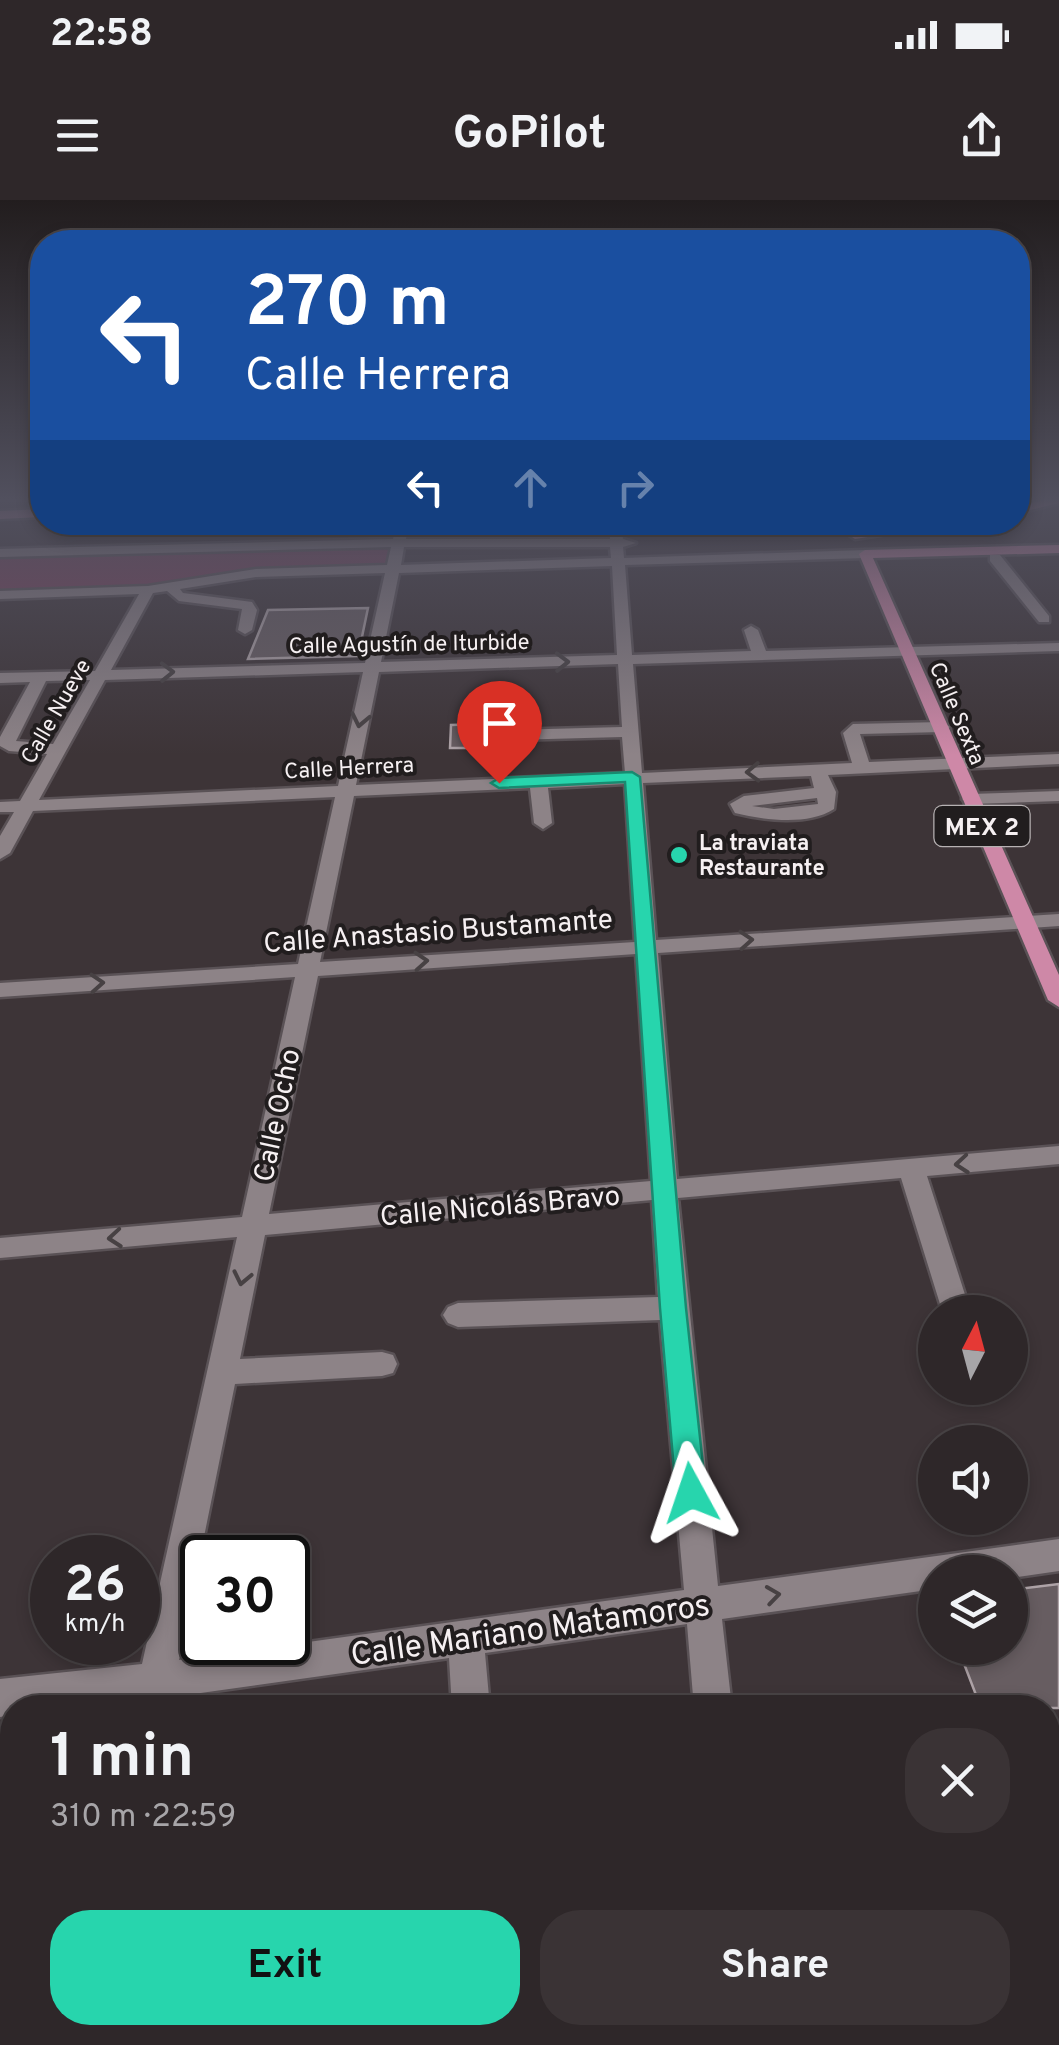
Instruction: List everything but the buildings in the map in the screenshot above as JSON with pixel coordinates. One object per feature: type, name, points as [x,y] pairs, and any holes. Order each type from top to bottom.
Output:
[{"type":"main road","name":"Calle Sexta","points":[[877,583],[1059,1000]]},
{"type":"street","points":[[0,595],[148,590],[189,583]]},
{"type":"street","name":"Calle Ocho","points":[[154,1694],[391,583]]},
{"type":"street","points":[[620,583],[673,1308],[712,1695]]},
{"type":"street","points":[[1016,583],[1044,618]]},
{"type":"street","points":[[170,586],[178,598],[247,605],[250,610],[245,630]]},
{"type":"street","name":"Calle Nueve","points":[[0,854],[148,590]]},
{"type":"street","points":[[750,630],[760,656]]},
{"type":"street","name":"Calle Agustín de Iturbide","points":[[0,678],[1059,647]]},
{"type":"street","points":[[41,676],[7,740],[9,746],[58,750]]},
{"type":"street","points":[[891,726],[899,756],[861,763],[853,729],[891,726],[942,727]]},
{"type":"street","points":[[511,735],[629,732]]},
{"type":"street","name":"Calle Herrera","points":[[0,807],[818,770],[861,763],[958,772],[1059,760]]},
{"type":"street","points":[[818,770],[827,792]]},
{"type":"street","points":[[958,772],[1059,776]]},
{"type":"street","points":[[538,781],[543,823]]},
{"type":"street","points":[[971,799],[1059,796]]},
{"type":"street","name":"Calle Anastasio Bustamante","points":[[0,990],[1059,920]]},
{"type":"street","name":"Calle Nicolás Bravo","points":[[0,1248],[1059,1155]]},
{"type":"street","points":[[911,1168],[951,1295]]},
{"type":"street","points":[[458,1315],[673,1308]]},
{"type":"street","points":[[222,1372],[382,1364]]},
{"type":"street","name":"Calle Mariano Matamoros","points":[[116,1695],[154,1694],[466,1639],[1059,1555]]},
{"type":"street","points":[[466,1639],[470,1695]]},
{"type":"shaded area","points":[[0,583],[156,583],[134,586],[0,592]]},
{"type":"place","name":"La traviata Restaurante","points":[[679,855]]},
{"type":"route","points":[[499,783],[632,777],[691,1493]]}]
